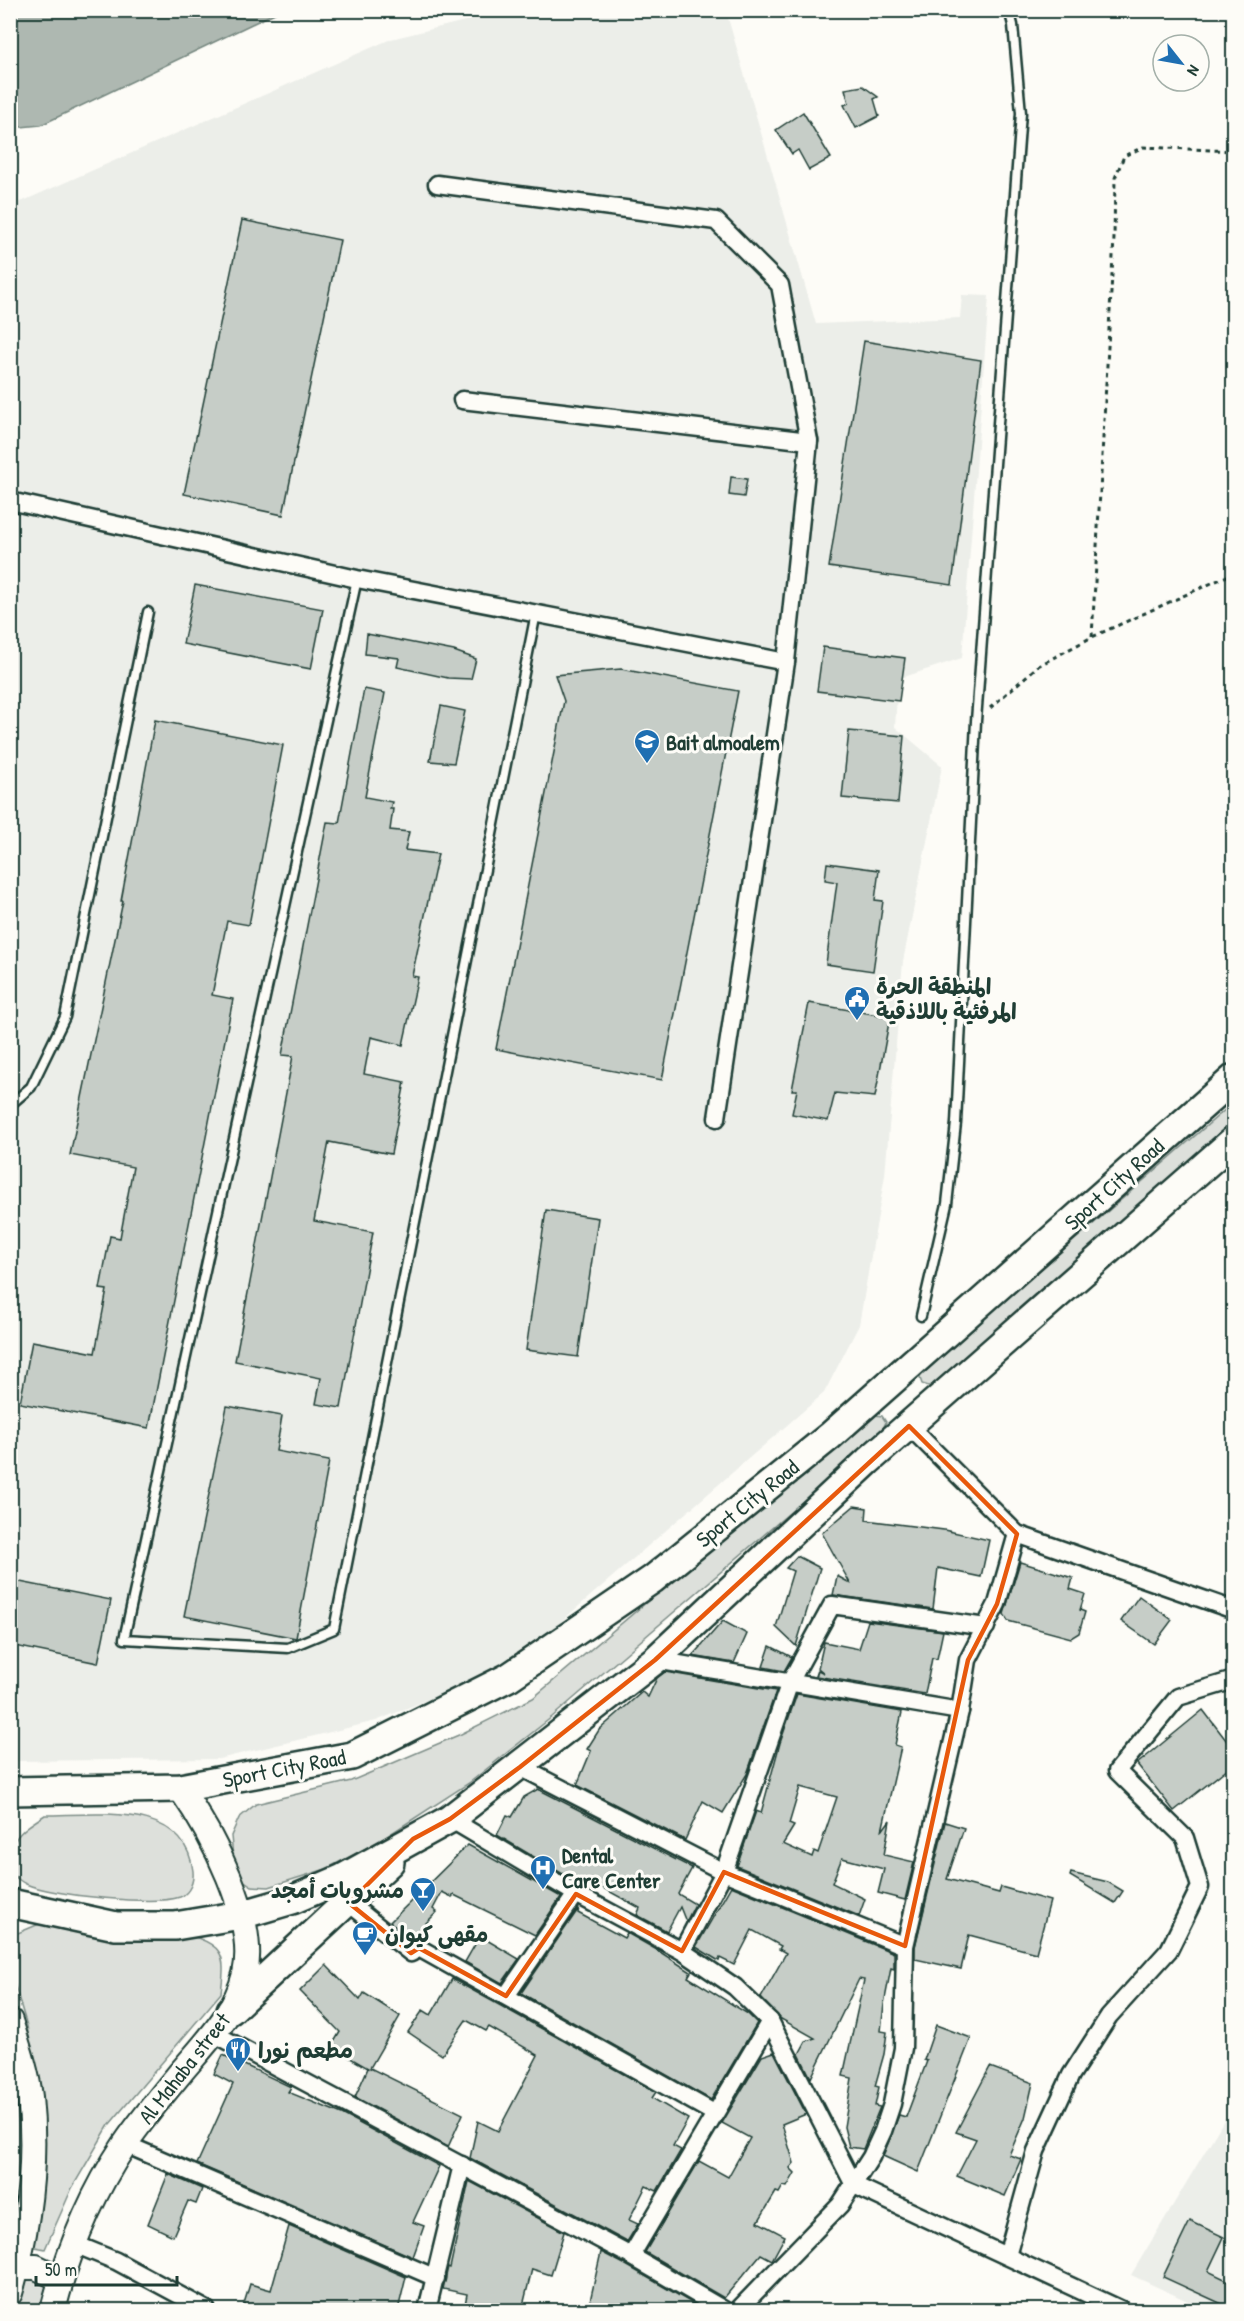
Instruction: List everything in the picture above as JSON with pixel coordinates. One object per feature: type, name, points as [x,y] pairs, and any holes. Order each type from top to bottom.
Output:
[{"type":"main road","name":"Sport City Road","points":[[12,1795],[180,1788],[352,1756],[509,1677],[653,1579],[830,1436],[1233,1078]]},
{"type":"main road","name":"Sport City Road","points":[[10,1903],[116,1926],[175,1926],[241,1916],[292,1900],[341,1879],[450,1819],[520,1767],[655,1660],[868,1461],[1233,1140]]},
{"type":"main road","name":"Al Mahaba street","points":[[53,2310],[72,2243],[125,2144],[215,2034],[231,2010],[245,1972],[246,1943],[233,1888],[211,1836],[180,1788]]},
{"type":"main road","points":[[231,2010],[349,1903],[413,1839]]},
{"type":"main road","points":[[10,2021],[30,2096],[32,2150],[18,2228],[18,2267],[10,2293]]},
{"type":"main road","points":[[18,2267],[36,2267],[61,2279]]},
{"type":"street","points":[[437,184],[716,221],[780,285],[810,441],[786,662],[717,1118]]},
{"type":"street","points":[[462,400],[810,441]]},
{"type":"street","points":[[10,501],[357,579],[786,662]]},
{"type":"street","points":[[909,1426],[1017,1534],[1233,1610]]},
{"type":"street","points":[[738,2310],[824,2224],[854,2185],[883,2131],[899,2076],[903,2048],[905,1946],[960,1712],[968,1660],[997,1604],[1017,1534]]},
{"type":"street","points":[[682,1951],[724,1872],[790,1682],[832,1605],[986,1627]]},
{"type":"street","points":[[655,1660],[960,1712]]},
{"type":"street","points":[[1007,2256],[1036,2151],[1071,2075],[1109,2016],[1169,1950],[1200,1887],[1185,1838],[1117,1771],[1178,1697],[1233,1680]]},
{"type":"street","points":[[520,1767],[724,1872],[905,1946]]},
{"type":"street","points":[[450,1819],[576,1894],[682,1951],[735,1987],[770,2022],[854,2185],[1122,2310]]},
{"type":"street","points":[[506,1996],[576,1894]]},
{"type":"street","points":[[349,1903],[411,1953],[419,1948],[714,2113]]},
{"type":"street","points":[[631,2256],[770,2022]]},
{"type":"street","points":[[215,2034],[631,2256],[724,2310]]},
{"type":"street","points":[[125,2144],[436,2278]]},
{"type":"street","points":[[427,2310],[462,2165]]},
{"type":"street","points":[[72,2243],[116,2261],[207,2310]]},
{"type":"lane","points":[[921,1316],[947,1204],[956,1123],[975,721],[1021,113],[1013,25],[1009,10]]},
{"type":"lane","points":[[357,579],[124,1640],[288,1648],[334,1629],[536,613]]},
{"type":"lane","points":[[10,1105],[31,1087],[65,1017],[148,612]]},
{"type":"path","points":[[1092,637],[1114,238],[1115,178],[1124,156],[1143,147],[1233,151]]},
{"type":"path","points":[[975,721],[1038,666],[1092,637],[1233,573]]},
{"type":"highlighted area","points":[[909,1426],[1017,1534],[997,1604],[968,1660],[905,1946],[724,1872],[682,1951],[576,1894],[506,1996],[419,1948],[411,1953],[349,1903],[413,1839],[450,1819],[520,1767],[655,1660]]},
{"type":"shaded area","points":[[11,10],[279,11],[41,125],[11,128]]},
{"type":"shaded area","points":[[506,11],[726,11],[816,324],[960,318],[962,295],[989,296],[962,658],[898,679],[895,727],[942,766],[903,961],[885,1175],[859,1325],[824,1393],[511,1665],[376,1721],[219,1759],[11,1761],[10,204],[23,201],[391,39]]},
{"type":"shaded area","points":[[1233,1103],[1233,1127],[935,1388],[922,1384],[920,1378],[922,1372]]},
{"type":"shaded area","points":[[882,1416],[886,1422],[880,1435],[552,1717],[469,1783],[378,1842],[326,1869],[269,1887],[252,1886],[240,1878],[234,1868],[231,1836],[239,1818],[256,1804],[351,1781],[461,1734],[533,1698],[866,1417]]},
{"type":"shaded area","points":[[112,1814],[156,1823],[174,1833],[186,1848],[193,1871],[191,1886],[180,1897],[127,1900],[57,1892],[24,1883],[11,1874],[10,1862],[13,1845],[21,1832],[45,1815]]},
{"type":"shaded area","points":[[44,1922],[138,1927],[189,1935],[208,1942],[219,1952],[223,1972],[221,1993],[109,2125],[72,2188],[45,2249],[25,2245],[40,2103],[27,2026],[11,1973],[13,1935]]},
{"type":"shaded area","points":[[1233,2105],[1233,2310],[1207,2310],[1131,2275]]},
{"type":"shaded area","points":[[20,2275],[48,2282],[40,2310],[11,2310]]},
{"type":"building","points":[[863,86],[878,97],[874,99],[879,116],[856,128],[844,105],[849,103],[845,89]]},
{"type":"building","points":[[803,112],[831,158],[809,170],[798,150],[792,154],[776,130]]},
{"type":"building","points":[[242,220],[340,240],[283,515],[184,494]]},
{"type":"building","points":[[864,341],[981,360],[952,585],[829,567]]},
{"type":"building","points":[[731,477],[747,479],[744,497],[729,495]]},
{"type":"building","points":[[195,585],[323,609],[311,669],[183,644]]},
{"type":"building","points":[[367,634],[454,651],[476,659],[471,679],[448,678],[397,667],[399,658],[365,654]]},
{"type":"building","points":[[823,647],[905,658],[899,701],[817,691]]},
{"type":"building","points":[[621,669],[738,691],[662,1080],[496,1049],[564,701],[555,675]]},
{"type":"building","points":[[364,689],[385,693],[365,797],[392,802],[390,830],[409,832],[405,850],[438,854],[412,976],[418,977],[403,1045],[371,1037],[364,1074],[405,1082],[391,1154],[329,1142],[314,1221],[373,1232],[341,1408],[316,1404],[321,1378],[235,1361],[293,1056],[282,1055],[327,822],[339,823]]},
{"type":"building","points":[[441,706],[465,711],[454,763],[430,761]]},
{"type":"building","points":[[155,720],[283,745],[249,925],[227,921],[212,995],[233,999],[149,1428],[20,1403],[32,1341],[95,1353],[107,1290],[100,1289],[110,1236],[120,1238],[133,1167],[70,1155],[123,901],[121,901]]},
{"type":"building","points":[[849,731],[904,736],[898,803],[842,798]]},
{"type":"building","points":[[827,863],[879,870],[875,900],[883,901],[873,971],[826,964],[837,882],[825,880]]},
{"type":"building","points":[[809,1003],[890,1017],[875,1097],[835,1093],[828,1121],[792,1114],[797,1090],[792,1090]]},
{"type":"building","points":[[546,1210],[598,1218],[578,1357],[526,1350]]},
{"type":"building","points":[[227,1406],[282,1416],[276,1451],[329,1461],[296,1638],[184,1616]]},
{"type":"building","points":[[854,1506],[867,1508],[866,1520],[944,1530],[989,1540],[981,1577],[938,1568],[933,1609],[833,1595],[837,1576],[850,1583],[822,1533]]},
{"type":"building","points":[[797,1556],[820,1568],[796,1646],[776,1627],[793,1571],[786,1568]]},
{"type":"building","points":[[1020,1562],[1073,1578],[1070,1589],[1085,1594],[1080,1610],[1085,1612],[1079,1633],[1071,1638],[1008,1621],[1004,1614]]},
{"type":"building","points":[[10,1580],[111,1600],[98,1663],[10,1645]]},
{"type":"building","points":[[1139,1596],[1172,1620],[1154,1644],[1121,1621]]},
{"type":"building","points":[[723,1621],[747,1634],[734,1663],[692,1656]]},
{"type":"building","points":[[868,1621],[943,1631],[937,1659],[932,1658],[925,1694],[816,1676],[818,1670],[824,1673],[818,1668],[824,1642],[859,1649]]},
{"type":"building","points":[[770,1646],[792,1657],[784,1671],[763,1667]]},
{"type":"building","points":[[665,1672],[776,1691],[747,1774],[723,1813],[703,1801],[685,1840],[577,1785],[591,1751],[587,1749],[599,1730],[642,1692],[648,1697],[657,1678]]},
{"type":"building","points":[[797,1694],[902,1712],[895,1745],[901,1747],[882,1831],[890,1820],[884,1855],[914,1862],[905,1900],[878,1893],[884,1869],[842,1858],[832,1883],[865,1899],[859,1916],[737,1866],[756,1811],[761,1813],[780,1743]],"holes":[[[800,1787],[837,1797],[818,1853],[814,1851],[812,1857],[783,1844],[794,1826],[789,1824]]]},
{"type":"building","points":[[1203,1710],[1233,1749],[1233,1764],[1174,1811],[1137,1764]]},
{"type":"building","points":[[538,1789],[692,1868],[678,1894],[695,1904],[686,1922],[680,1907],[667,1931],[637,1915],[640,1908],[594,1883],[590,1890],[497,1835],[507,1815],[512,1817],[524,1797]]},
{"type":"building","points":[[945,1822],[964,1828],[947,1879],[999,1893],[1001,1887],[1050,1901],[1036,1953],[969,1935],[961,1969],[915,1959],[915,1947]]},
{"type":"building","points":[[468,1845],[561,1897],[535,1935],[454,1895],[452,1897],[442,1892],[433,1909],[437,1912],[410,1939],[390,1922]]},
{"type":"building","points":[[1071,1873],[1108,1882],[1123,1891],[1115,1903],[1070,1876]]},
{"type":"building","points":[[731,1886],[894,1953],[894,1969],[891,1968],[881,2031],[887,2032],[884,2054],[875,2086],[879,2087],[875,2106],[880,2107],[863,2149],[849,2147],[844,2127],[852,2078],[843,2076],[864,1980],[859,1979],[811,2078],[799,2054],[806,2041],[815,2038],[781,2019],[761,1998],[786,1953],[779,1949],[781,1946],[752,1930],[734,1965],[720,1958],[719,1961],[696,1947]]},
{"type":"building","points":[[579,1908],[578,1913],[624,1938],[627,1933],[657,1950],[691,1972],[688,1977],[748,2014],[757,2023],[711,2100],[521,1993]]},
{"type":"building","points":[[480,1936],[519,1959],[502,1983],[465,1962]]},
{"type":"building","points":[[326,1965],[360,2000],[364,1993],[400,2016],[370,2068],[463,2114],[448,2147],[355,2097],[368,2068],[331,2047],[340,2032],[300,1991]]},
{"type":"building","points":[[452,1979],[656,2092],[652,2098],[688,2119],[673,2146],[681,2150],[657,2191],[646,2186],[629,2220],[638,2224],[627,2242],[470,2158],[478,2121],[498,2131],[538,2055],[489,2027],[486,2031],[466,2020],[442,2055],[408,2032],[423,2010],[431,2015]]},
{"type":"building","points":[[936,2025],[971,2038],[918,2172],[883,2156],[899,2115],[906,2117],[927,2061],[924,2060]]},
{"type":"building","points":[[774,2052],[806,2114],[782,2124],[794,2163],[790,2168],[795,2173],[787,2187],[783,2186],[779,2193],[776,2192],[758,2222],[785,2236],[772,2260],[761,2254],[724,2298],[645,2252],[699,2161],[728,2177],[750,2138],[722,2123],[762,2056]]},
{"type":"building","points":[[223,2055],[291,2087],[288,2092],[342,2114],[439,2166],[413,2222],[424,2226],[413,2257],[197,2164],[233,2084],[214,2074]]},
{"type":"building","points":[[990,2067],[1033,2083],[1025,2118],[1009,2155],[1021,2159],[1005,2196],[957,2176],[976,2139],[956,2132]]},
{"type":"building","points":[[168,2174],[202,2189],[196,2204],[188,2201],[173,2236],[148,2224]]},
{"type":"building","points":[[469,2181],[564,2232],[551,2275],[532,2269],[522,2310],[464,2310],[467,2294],[443,2289],[448,2267],[450,2268]]},
{"type":"building","points":[[1190,2221],[1224,2237],[1208,2271],[1233,2283],[1233,2309],[1163,2277]]},
{"type":"building","points":[[289,2226],[406,2277],[398,2310],[242,2310],[250,2284],[271,2290]]},
{"type":"building","points":[[601,2252],[626,2265],[704,2310],[588,2310]]},
{"type":"place","name":"Bait almoalem","points":[[647,765]]},
{"type":"place","name":"المنطقة الحرة المرفئية باللاذقية","points":[[857,1022]]},
{"type":"place","name":"Dental Care Center","points":[[543,1891]]},
{"type":"place","name":"مشروبات أمجد","points":[[423,1913]]},
{"type":"place","name":"مقهى كيوان","points":[[365,1957]]},
{"type":"place","name":"مطعم نورا","points":[[238,2073]]}]
